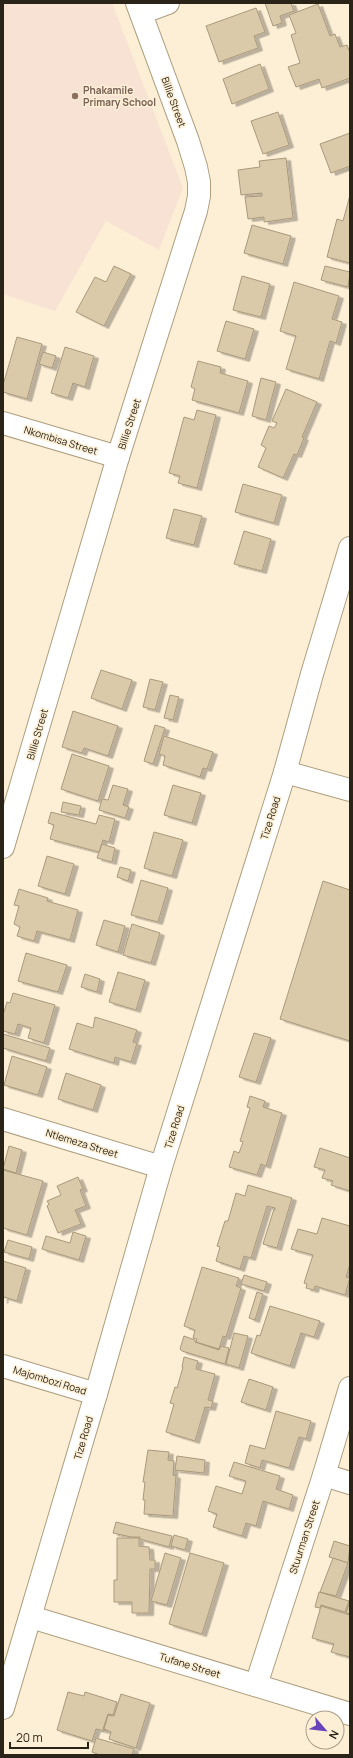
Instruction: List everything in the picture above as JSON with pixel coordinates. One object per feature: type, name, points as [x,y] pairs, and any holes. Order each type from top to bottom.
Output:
[{"type":"street","points":[[139,8],[168,3]]},
{"type":"street","name":"Billie Street","points":[[3,847],[118,457],[166,310],[196,211],[199,196],[199,182],[188,141],[139,8]]},
{"type":"street","name":"Nkombisa Street","points":[[3,423],[118,457]]},
{"type":"street","name":"Tize Road","points":[[3,1708],[31,1617],[161,1167],[285,772],[312,674],[349,556]]},
{"type":"street","points":[[285,772],[350,790]]},
{"type":"street","name":"Ntlemeza Street","points":[[3,1119],[161,1167]]},
{"type":"street","name":"Majombozi Road","points":[[3,1366],[96,1394]]},
{"type":"street","name":"Stuurman Street","points":[[256,1685],[324,1476],[350,1388]]},
{"type":"street","points":[[324,1476],[350,1483]]},
{"type":"street","name":"Tufane Street","points":[[31,1617],[350,1714]]},
{"type":"shaded area","name":"Phakamile Primary School","points":[[3,3],[112,3],[183,188],[159,250],[106,221],[55,311],[3,294]]},
{"type":"building","points":[[265,3],[291,3],[294,11],[280,16],[282,23],[273,26]]},
{"type":"building","points":[[318,4],[330,36],[335,34],[340,47],[347,45],[350,53],[350,78],[322,88],[319,79],[296,87],[288,67],[300,63],[291,35],[296,33],[289,15]]},
{"type":"building","points":[[256,8],[265,32],[254,36],[258,48],[219,62],[206,26]]},
{"type":"building","points":[[260,64],[269,89],[232,104],[223,79]]},
{"type":"building","points":[[278,112],[289,145],[263,154],[251,121]]},
{"type":"building","points":[[350,133],[350,166],[331,173],[320,144]]},
{"type":"building","points":[[286,158],[293,218],[264,222],[264,217],[248,219],[245,197],[262,196],[262,193],[241,195],[238,170],[260,167],[259,161]]},
{"type":"building","points":[[350,195],[350,263],[327,257],[337,219],[343,221]]},
{"type":"building","points":[[252,225],[291,236],[283,264],[244,253]]},
{"type":"building","points":[[114,266],[131,274],[104,326],[76,312],[95,277],[106,282]]},
{"type":"building","points":[[325,266],[350,272],[348,287],[321,280]]},
{"type":"building","points":[[242,276],[270,284],[261,317],[233,310]]},
{"type":"building","points":[[294,282],[339,296],[332,319],[342,322],[336,343],[330,341],[319,379],[286,369],[296,336],[280,331]]},
{"type":"building","points":[[226,321],[254,329],[245,359],[217,351]]},
{"type":"building","points":[[17,337],[42,344],[27,399],[3,392],[3,385]]},
{"type":"building","points":[[65,347],[94,356],[85,387],[73,383],[68,398],[51,393]]},
{"type":"building","points":[[43,352],[56,356],[52,368],[39,364]]},
{"type":"building","points":[[198,361],[221,367],[220,373],[248,381],[239,413],[192,400],[195,389],[191,387]]},
{"type":"building","points":[[261,378],[276,382],[266,420],[252,416]]},
{"type":"building","points":[[286,389],[317,402],[302,437],[304,438],[297,455],[294,454],[283,478],[258,467],[266,448],[261,445],[269,426],[274,428],[277,423],[272,421]]},
{"type":"building","points":[[197,410],[216,415],[197,488],[178,483],[180,476],[169,473],[184,417],[194,420]]},
{"type":"building","points":[[243,484],[282,495],[274,523],[235,512]]},
{"type":"building","points":[[174,509],[202,516],[194,545],[166,538]]},
{"type":"building","points":[[244,531],[271,539],[262,571],[234,564]]},
{"type":"building","points":[[101,670],[132,680],[122,709],[91,698]]},
{"type":"building","points":[[150,679],[163,682],[155,710],[143,707]]},
{"type":"building","points":[[170,695],[179,697],[173,720],[164,718]]},
{"type":"building","points":[[73,711],[118,726],[108,756],[84,748],[82,753],[62,747]]},
{"type":"building","points":[[155,725],[165,728],[153,764],[144,761]]},
{"type":"building","points":[[164,736],[213,752],[207,769],[203,768],[200,777],[163,765],[165,756],[159,754]]},
{"type":"building","points":[[72,754],[109,766],[98,801],[61,789]]},
{"type":"building","points":[[113,785],[128,789],[123,805],[129,807],[125,818],[99,810],[102,799],[108,800]]},
{"type":"building","points":[[173,785],[201,793],[192,823],[164,815]]},
{"type":"building","points":[[63,802],[81,806],[79,815],[61,812]]},
{"type":"building","points":[[51,812],[96,824],[99,815],[115,819],[109,842],[103,840],[99,852],[50,839],[54,825],[48,823]]},
{"type":"building","points":[[154,832],[183,840],[172,876],[144,868]]},
{"type":"building","points":[[102,844],[115,848],[112,862],[97,858]]},
{"type":"building","points":[[47,856],[74,864],[65,894],[38,886]]},
{"type":"building","points":[[120,867],[131,870],[128,881],[117,877]]},
{"type":"building","points":[[141,880],[168,888],[158,922],[131,915]]},
{"type":"building","points":[[323,881],[350,890],[350,1041],[280,1019]]},
{"type":"building","points":[[19,889],[48,898],[47,901],[78,910],[70,940],[37,931],[34,941],[17,936],[20,927],[14,924],[19,906],[14,905]]},
{"type":"building","points":[[104,920],[125,926],[118,952],[96,945]]},
{"type":"building","points":[[132,924],[160,933],[151,963],[123,955]]},
{"type":"building","points":[[26,953],[67,965],[58,992],[18,981]]},
{"type":"building","points":[[118,972],[145,980],[136,1010],[109,1002]]},
{"type":"building","points":[[85,974],[100,979],[97,992],[81,987]]},
{"type":"building","points":[[13,993],[55,1005],[44,1043],[28,1038],[31,1028],[18,1024],[15,1034],[3,1031],[3,1015],[7,1002],[10,1003]]},
{"type":"building","points":[[95,1017],[137,1030],[133,1042],[137,1043],[131,1062],[115,1057],[114,1063],[69,1049],[77,1023],[93,1028]]},
{"type":"building","points":[[254,1033],[271,1038],[256,1082],[239,1077]]},
{"type":"building","points":[[3,1034],[50,1048],[46,1061],[3,1048]]},
{"type":"building","points":[[12,1056],[47,1067],[38,1095],[4,1085]]},
{"type":"building","points":[[66,1073],[101,1085],[93,1110],[58,1099]]},
{"type":"building","points":[[250,1096],[265,1101],[263,1107],[282,1113],[266,1166],[261,1164],[257,1175],[229,1167],[234,1151],[239,1153],[243,1142],[240,1141],[250,1108],[247,1107]]},
{"type":"building","points":[[9,1146],[22,1150],[16,1173],[3,1169]]},
{"type":"building","points":[[320,1148],[350,1158],[350,1191],[331,1185],[333,1181],[322,1178],[325,1170],[314,1167]]},
{"type":"building","points":[[3,1170],[43,1181],[27,1235],[3,1228]]},
{"type":"building","points":[[78,1177],[83,1189],[80,1190],[86,1206],[75,1210],[81,1224],[58,1233],[47,1206],[49,1204],[47,1201],[61,1195],[57,1186]]},
{"type":"building","points":[[248,1185],[292,1198],[277,1248],[263,1244],[274,1209],[275,1210],[275,1208],[267,1206],[251,1258],[244,1256],[240,1269],[216,1261],[220,1247],[217,1246],[225,1221],[228,1221],[236,1193],[245,1196]]},
{"type":"building","points":[[322,1218],[350,1226],[350,1264],[346,1277],[350,1278],[345,1295],[315,1286],[314,1290],[306,1288],[307,1284],[304,1283],[313,1255],[291,1249],[298,1229],[317,1234]]},
{"type":"building","points":[[73,1232],[86,1236],[79,1260],[42,1249],[46,1236],[70,1243]]},
{"type":"building","points":[[8,1240],[32,1247],[29,1259],[4,1252]]},
{"type":"building","points":[[3,1261],[26,1268],[17,1301],[4,1297],[3,1301]]},
{"type":"building","points":[[202,1267],[239,1278],[236,1286],[241,1288],[226,1337],[223,1336],[219,1349],[196,1342],[197,1339],[193,1338],[195,1330],[184,1326]]},
{"type":"building","points":[[244,1275],[267,1282],[264,1291],[241,1284]]},
{"type":"building","points":[[257,1292],[263,1294],[255,1320],[249,1318]]},
{"type":"building","points":[[270,1306],[320,1321],[314,1337],[301,1333],[290,1366],[251,1353],[257,1335],[260,1336]]},
{"type":"building","points":[[234,1333],[248,1336],[239,1368],[226,1364]]},
{"type":"building","points":[[184,1336],[195,1340],[195,1342],[219,1350],[221,1346],[229,1348],[225,1364],[182,1351],[180,1349]]},
{"type":"building","points":[[184,1357],[198,1361],[196,1369],[215,1374],[208,1400],[213,1401],[211,1408],[205,1407],[195,1441],[166,1432],[174,1404],[170,1403],[175,1387],[177,1388],[183,1367]]},
{"type":"building","points":[[249,1379],[273,1387],[266,1410],[241,1402]]},
{"type":"building","points":[[276,1411],[311,1421],[306,1439],[299,1437],[289,1468],[262,1460],[260,1468],[245,1463],[250,1445],[265,1449]]},
{"type":"building","points":[[148,1450],[169,1452],[168,1460],[174,1461],[173,1475],[176,1476],[173,1516],[144,1514],[145,1500],[143,1500],[145,1482],[143,1482]]},
{"type":"building","points":[[177,1456],[205,1460],[204,1473],[175,1470]]},
{"type":"building","points":[[234,1462],[280,1476],[276,1489],[293,1495],[289,1509],[263,1501],[256,1526],[246,1523],[242,1536],[213,1527],[217,1514],[208,1511],[216,1486],[242,1494],[246,1481],[229,1476]]},
{"type":"building","points":[[116,1522],[172,1536],[169,1547],[140,1539],[140,1537],[131,1537],[113,1533]]},
{"type":"building","points":[[174,1535],[188,1539],[185,1550],[171,1546]]},
{"type":"building","points":[[117,1538],[139,1538],[139,1546],[149,1547],[150,1560],[155,1560],[155,1569],[150,1569],[149,1613],[132,1613],[132,1602],[114,1602],[114,1580],[117,1580]]},
{"type":"building","points":[[334,1541],[350,1546],[348,1563],[329,1557]]},
{"type":"building","points":[[165,1553],[181,1558],[167,1605],[151,1601]]},
{"type":"building","points":[[190,1553],[224,1563],[202,1634],[169,1624]]},
{"type":"building","points":[[333,1558],[348,1563],[336,1596],[320,1592]]},
{"type":"building","points":[[319,1592],[349,1601],[345,1612],[321,1605],[320,1608],[315,1607]]},
{"type":"building","points":[[350,1601],[350,1614],[346,1613]]},
{"type":"building","points":[[321,1606],[350,1615],[350,1657],[331,1652],[334,1644],[312,1638]]},
{"type":"building","points":[[68,1692],[84,1696],[85,1692],[117,1702],[113,1715],[108,1714],[103,1729],[106,1731],[96,1729],[92,1741],[57,1730]]},
{"type":"building","points":[[121,1694],[150,1703],[136,1748],[109,1739],[111,1732],[104,1729],[108,1715],[114,1716]]},
{"type":"building","points":[[96,1738],[134,1749],[132,1755],[100,1755],[92,1752]]},
{"type":"place","name":"Phakamile Primary School","points":[[75,96]]}]
